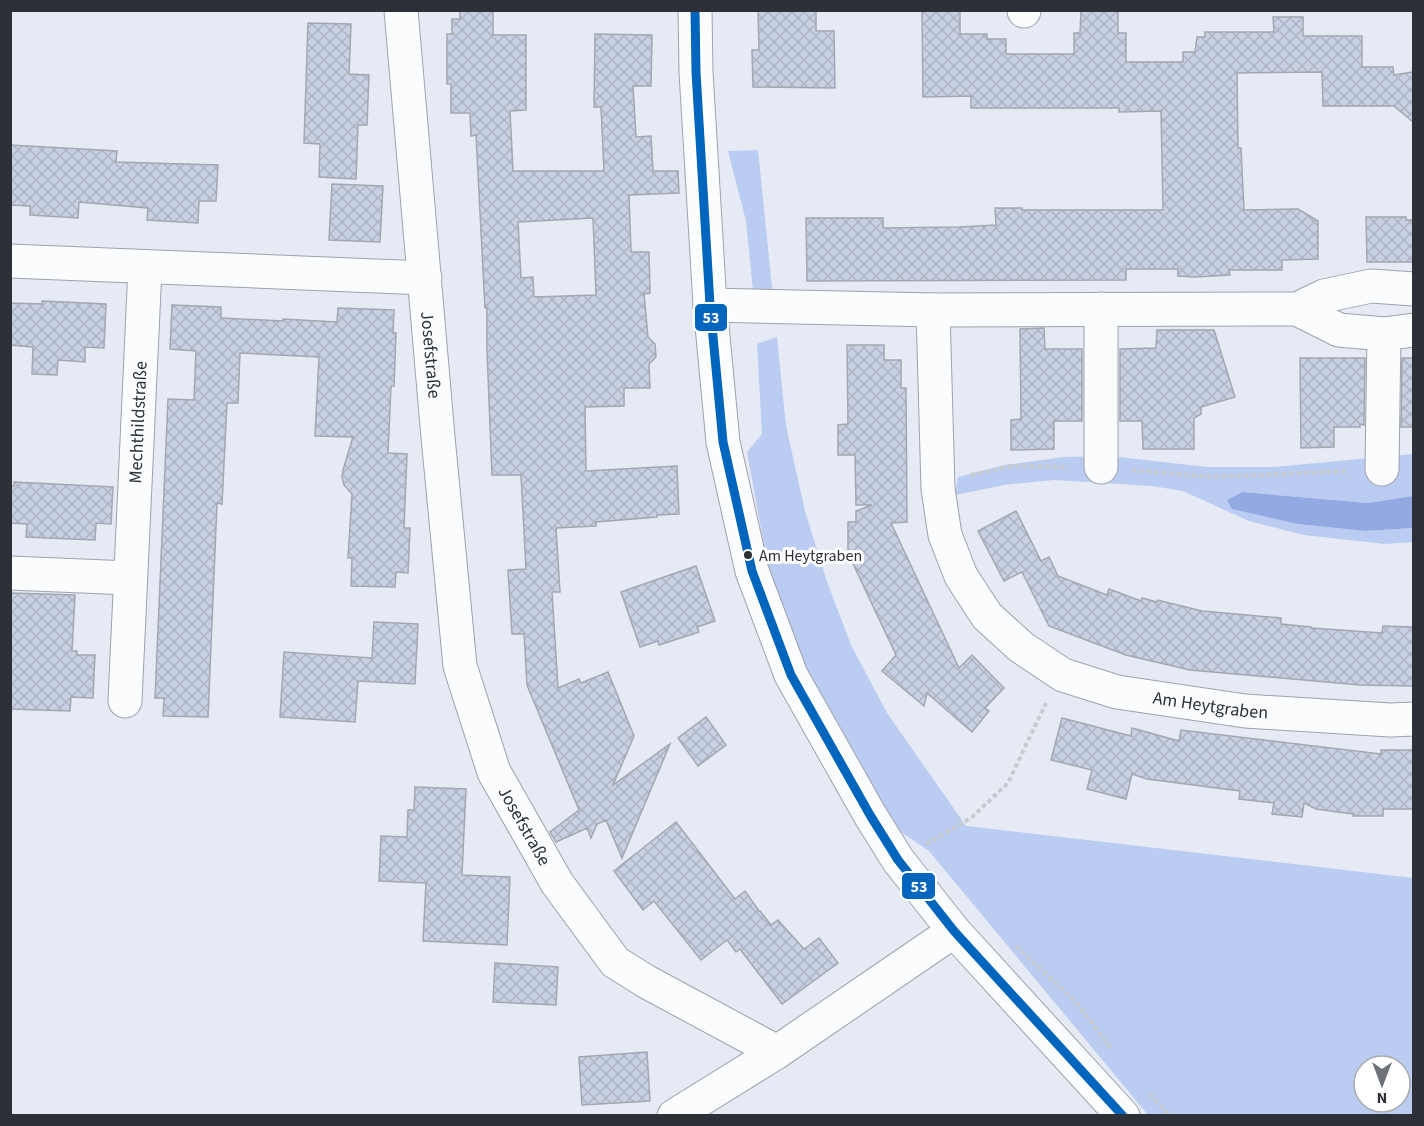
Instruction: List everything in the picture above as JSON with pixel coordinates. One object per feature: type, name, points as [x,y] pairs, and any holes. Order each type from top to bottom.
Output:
[{"type":"street","name":"Josefstraße","points":[[402,10],[460,666],[494,772],[557,883],[615,962],[647,982],[777,1052]]},
{"type":"street","points":[[695,10],[696,72],[710,306],[723,442],[752,571],[791,675],[898,860],[954,931],[1123,1116]]},
{"type":"street","points":[[10,261],[425,278]]},
{"type":"street","name":"Mechthildstraße","points":[[125,701],[145,268]]},
{"type":"street","points":[[710,306],[933,310],[1297,309],[1324,296],[1371,286],[1413,289]]},
{"type":"street","points":[[1101,309],[1101,467]]},
{"type":"street","points":[[1297,309],[1339,330],[1399,332],[1382,469]]},
{"type":"street","name":"Am Heytgraben","points":[[933,310],[938,489],[945,535],[961,576],[987,616],[1021,646],[1063,675],[1117,692],[1245,711],[1390,720],[1413,718]]},
{"type":"street","points":[[10,573],[130,578]]},
{"type":"street","points":[[674,1116],[777,1052],[954,931]]},
{"type":"path","points":[[938,489],[948,486],[958,477],[1013,466],[1101,467],[1212,477],[1382,469]]},
{"type":"path","points":[[898,860],[970,818],[1008,783],[1052,689],[1063,675]]},
{"type":"path","points":[[923,833],[936,850]]},
{"type":"path","points":[[1009,939],[1078,1004],[1115,1055]]},
{"type":"path","points":[[1146,1090],[1170,1116]]},
{"type":"shaded area","points":[[758,150],[773,297],[753,290],[746,221],[728,151]]},
{"type":"shaded area","points":[[777,337],[786,426],[805,511],[826,579],[851,645],[887,713],[966,826],[1413,878],[1413,1115],[1148,1115],[929,851],[889,824],[809,675],[768,567],[747,452],[762,434],[757,344]]},
{"type":"shaded area","points":[[1413,454],[1413,496],[1368,503],[1243,492],[1232,509],[1297,524],[1365,531],[1413,528],[1413,542],[1385,544],[1304,535],[1249,521],[1183,491],[1152,486],[1054,480],[1004,485],[955,495],[958,477],[1004,465],[1065,457],[1110,456],[1207,467],[1274,467]]},
{"type":"shaded area","points":[[1243,492],[1368,503],[1413,496],[1413,528],[1365,531],[1297,524],[1232,509],[1227,500]]},
{"type":"building","points":[[460,10],[493,10],[493,35],[526,35],[526,110],[510,111],[513,171],[604,171],[601,107],[594,107],[595,34],[652,35],[651,86],[633,86],[636,137],[651,136],[653,171],[678,171],[679,193],[629,195],[631,252],[649,252],[650,293],[644,294],[648,337],[655,344],[656,357],[649,364],[650,388],[624,388],[624,406],[585,407],[586,471],[677,466],[679,514],[596,522],[596,526],[556,528],[560,592],[552,592],[558,688],[579,679],[581,683],[608,672],[634,736],[613,785],[670,744],[622,858],[606,820],[597,824],[591,838],[587,828],[556,842],[550,832],[579,810],[527,685],[524,634],[512,634],[508,570],[526,569],[521,475],[492,475],[487,308],[485,308],[476,135],[471,136],[470,113],[451,113],[451,84],[447,84],[447,34],[452,34],[452,19],[460,19]],"holes":[[[593,218],[596,295],[534,297],[533,277],[521,278],[518,222]]]},
{"type":"building","points":[[758,10],[816,10],[816,31],[834,31],[835,88],[753,87],[752,50],[759,50]]},
{"type":"building","points":[[922,10],[960,10],[960,34],[987,34],[987,39],[1006,39],[1006,54],[1074,54],[1074,33],[1080,33],[1081,10],[1118,10],[1118,33],[1126,33],[1126,62],[1183,62],[1183,52],[1195,52],[1197,37],[1205,37],[1205,32],[1274,32],[1273,17],[1303,17],[1303,36],[1362,36],[1362,67],[1393,67],[1394,75],[1413,72],[1413,122],[1394,106],[1323,106],[1322,72],[1237,73],[1238,148],[1241,148],[1244,210],[1298,209],[1318,221],[1318,259],[1282,260],[1282,270],[1229,270],[1230,275],[1194,277],[1178,276],[1178,269],[1126,269],[1126,280],[807,281],[806,218],[883,218],[883,228],[960,227],[996,225],[995,208],[1163,210],[1161,111],[1119,112],[1119,108],[971,108],[971,96],[923,97]]},
{"type":"building","points":[[308,23],[351,24],[349,74],[369,75],[367,125],[358,125],[356,179],[319,177],[320,144],[304,143]]},
{"type":"building","points":[[10,145],[117,151],[116,162],[218,165],[216,201],[199,201],[198,223],[147,220],[148,208],[79,202],[78,218],[30,215],[30,206],[10,205]]},
{"type":"building","points":[[332,184],[383,186],[380,242],[329,240]]},
{"type":"building","points":[[1366,217],[1406,217],[1406,220],[1413,220],[1413,262],[1367,262]]},
{"type":"building","points":[[42,301],[106,304],[104,348],[85,347],[85,362],[58,360],[57,375],[32,374],[33,347],[10,345],[10,303],[42,304]]},
{"type":"building","points":[[172,305],[221,307],[221,318],[283,321],[283,319],[337,322],[338,308],[394,310],[393,333],[396,333],[394,386],[391,386],[388,453],[407,454],[404,528],[410,528],[408,573],[396,572],[395,587],[351,586],[352,558],[348,558],[352,494],[344,485],[342,477],[353,437],[315,436],[319,357],[240,353],[238,403],[227,403],[222,504],[217,503],[208,717],[163,716],[164,698],[155,698],[168,399],[194,400],[196,351],[170,349]]},
{"type":"building","points":[[1044,328],[1045,349],[1082,349],[1082,421],[1054,421],[1054,449],[1011,450],[1011,420],[1021,419],[1020,329]]},
{"type":"building","points":[[1157,330],[1214,330],[1235,397],[1201,407],[1201,414],[1194,418],[1194,449],[1143,449],[1142,421],[1120,421],[1120,349],[1156,348]]},
{"type":"building","points":[[847,345],[884,345],[884,360],[901,360],[901,388],[906,388],[907,522],[891,523],[959,668],[972,655],[1004,688],[985,708],[989,711],[972,732],[927,693],[924,706],[882,671],[896,655],[848,553],[848,522],[856,522],[856,511],[872,505],[856,505],[855,455],[838,455],[838,425],[848,424]]},
{"type":"building","points":[[1300,358],[1365,358],[1364,425],[1334,427],[1334,447],[1301,448]]},
{"type":"building","points":[[1402,358],[1413,358],[1413,427],[1401,427]]},
{"type":"building","points":[[14,482],[113,487],[111,524],[96,523],[95,540],[26,537],[27,524],[10,523],[10,486],[14,486]]},
{"type":"building","points":[[1016,511],[1041,561],[1049,557],[1058,576],[1107,595],[1109,589],[1141,601],[1142,598],[1202,611],[1281,618],[1281,624],[1311,628],[1382,633],[1383,626],[1413,627],[1413,686],[1360,685],[1190,670],[1126,655],[1049,626],[1022,572],[1004,581],[978,531]]},
{"type":"building","points":[[696,566],[715,621],[697,627],[699,632],[659,645],[658,641],[640,647],[621,592]]},
{"type":"building","points":[[10,593],[75,595],[72,651],[77,651],[77,655],[95,655],[93,698],[71,697],[70,711],[10,709]]},
{"type":"building","points":[[374,622],[418,624],[415,684],[358,681],[355,722],[280,717],[284,652],[372,658]]},
{"type":"building","points":[[706,717],[726,745],[698,766],[678,738]]},
{"type":"building","points":[[1062,718],[1131,736],[1132,728],[1179,741],[1181,730],[1381,754],[1381,750],[1413,750],[1413,809],[1383,809],[1383,816],[1353,816],[1353,814],[1316,809],[1304,803],[1302,817],[1272,814],[1274,803],[1239,799],[1240,791],[1147,779],[1132,774],[1126,799],[1087,789],[1092,770],[1051,760]]},
{"type":"building","points":[[415,787],[466,789],[462,875],[510,877],[507,945],[423,941],[426,883],[379,881],[381,836],[407,837],[408,810],[414,810]]},
{"type":"building","points":[[676,822],[735,899],[745,891],[771,925],[778,920],[804,949],[819,938],[838,963],[782,1004],[740,949],[736,952],[727,940],[701,960],[654,901],[643,910],[614,871]]},
{"type":"building","points":[[495,963],[558,967],[556,1005],[493,1002]]},
{"type":"building","points":[[647,1052],[650,1101],[582,1105],[579,1057]]},
{"type":"transit line","name":"53","points":[[695,10],[696,72],[710,305],[723,442],[752,571],[791,675],[898,860],[954,931],[1123,1116]]},
{"type":"place","name":"Am Heytgraben","points":[[748,555]]}]
